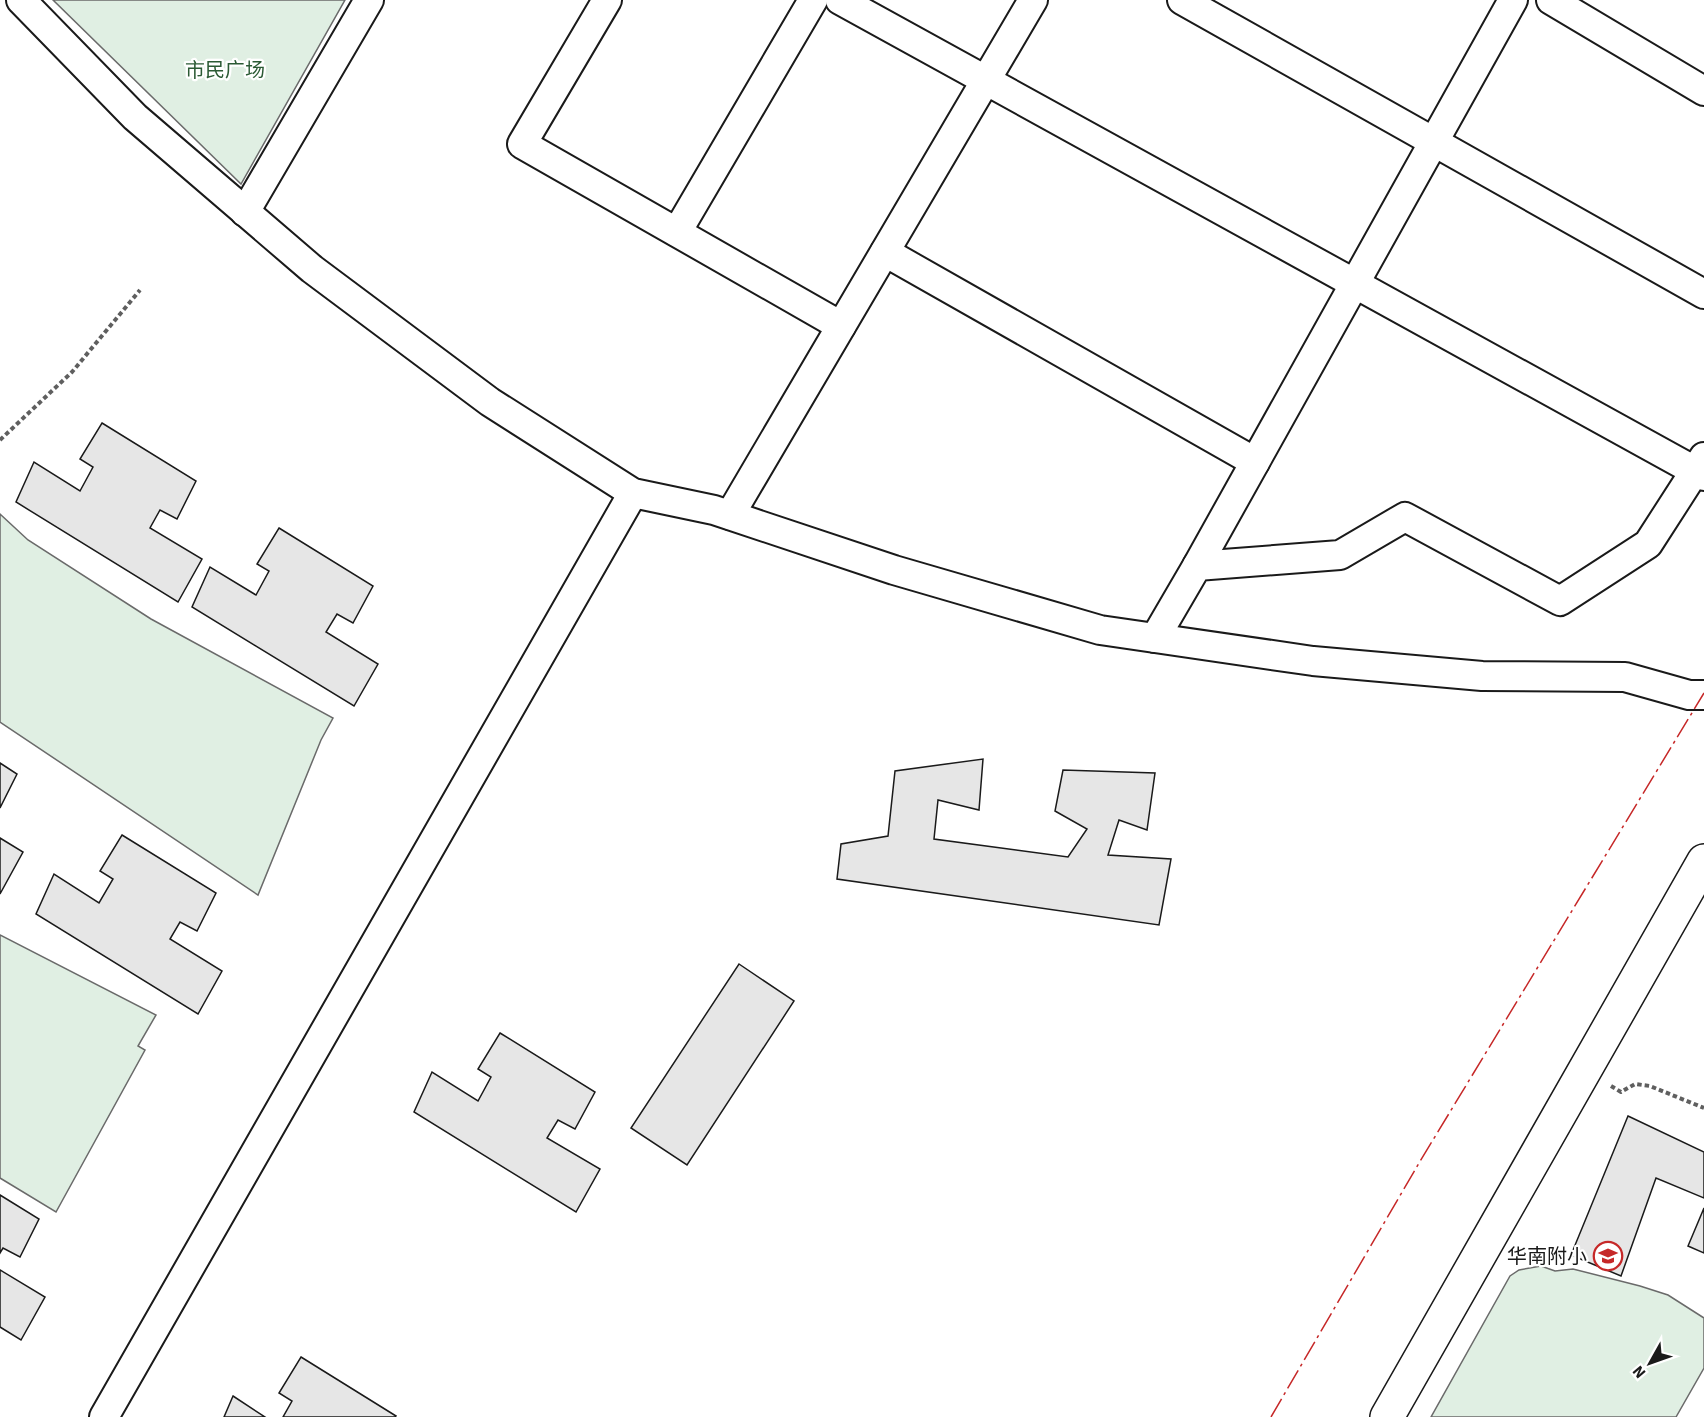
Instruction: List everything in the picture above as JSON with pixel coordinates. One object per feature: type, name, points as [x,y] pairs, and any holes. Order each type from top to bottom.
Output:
[{"type":"street","points":[[21,0],[135,117],[312,269],[490,402],[633,493],[730,515],[894,570],[1100,630],[1313,661],[1482,676],[1625,677],[1689,695],[1704,695]]},
{"type":"street","points":[[245,212],[369,0]]},
{"type":"street","points":[[607,0],[522,144],[842,326]]},
{"type":"street","points":[[677,232],[813,0]]},
{"type":"street","points":[[840,0],[1704,476]]},
{"type":"street","points":[[730,515],[1033,0]]},
{"type":"street","points":[[1182,0],[1704,294]]},
{"type":"street","points":[[1155,638],[1513,0]]},
{"type":"street","points":[[1551,0],[1704,91]]},
{"type":"street","points":[[885,252],[1255,462]]},
{"type":"street","points":[[1197,566],[1340,555],[1405,517],[1560,601],[1648,544],[1704,457]]},
{"type":"street","points":[[104,1417],[633,493]]},
{"type":"street","points":[[1387,1417],[1704,861]]},
{"type":"path","points":[[0,440],[72,372],[140,290]]},
{"type":"path","points":[[1583,1072],[1621,1092],[1635,1084],[1650,1086],[1704,1108]]},
{"type":"green space","name":"市民广场","points":[[53,0],[345,0],[241,184]]},
{"type":"green space","points":[[0,514],[28,540],[151,619],[333,718],[321,740],[258,895],[0,722]]},
{"type":"green space","points":[[0,935],[156,1015],[138,1046],[145,1050],[56,1212],[0,1178]]},
{"type":"green space","points":[[1541,1266],[1555,1271],[1573,1269],[1640,1286],[1668,1295],[1704,1318],[1704,1368],[1676,1417],[1431,1417],[1510,1276],[1519,1270]]},
{"type":"building","points":[[102,423],[196,481],[177,519],[160,510],[150,528],[202,559],[178,602],[16,502],[34,462],[80,491],[93,467],[80,459]]},
{"type":"building","points":[[279,528],[373,586],[353,623],[337,614],[326,632],[378,664],[354,706],[192,607],[210,567],[256,595],[269,571],[257,564]]},
{"type":"building","points":[[983,759],[979,810],[938,800],[934,839],[1068,857],[1087,829],[1055,811],[1063,770],[1155,773],[1147,830],[1119,820],[1108,855],[1171,859],[1159,925],[837,879],[841,844],[888,836],[895,771]]},
{"type":"building","points":[[0,763],[17,774],[0,808]]},
{"type":"building","points":[[122,835],[216,893],[197,931],[180,922],[170,939],[222,971],[198,1014],[36,914],[54,874],[99,903],[113,879],[100,871]]},
{"type":"building","points":[[0,838],[23,852],[0,894]]},
{"type":"building","points":[[739,964],[794,1001],[687,1165],[631,1128]]},
{"type":"building","points":[[500,1033],[595,1092],[575,1129],[558,1120],[547,1138],[600,1169],[576,1212],[414,1112],[432,1072],[478,1101],[491,1077],[478,1069]]},
{"type":"building","points":[[1628,1116],[1704,1152],[1704,1198],[1656,1178],[1621,1276],[1571,1255]]},
{"type":"building","points":[[0,1195],[39,1219],[20,1257],[3,1248],[0,1253]]},
{"type":"building","points":[[1704,1208],[1704,1253],[1688,1246]]},
{"type":"building","points":[[0,1270],[45,1297],[21,1340],[0,1327]]},
{"type":"building","points":[[301,1357],[396,1416],[283,1417],[292,1401],[279,1393]]},
{"type":"building","points":[[233,1396],[265,1417],[224,1417]]},
{"type":"power","points":[[1271,1417],[1419,1163],[1704,693]]},
{"type":"place","name":"华南附小","points":[[1608,1256]]}]
